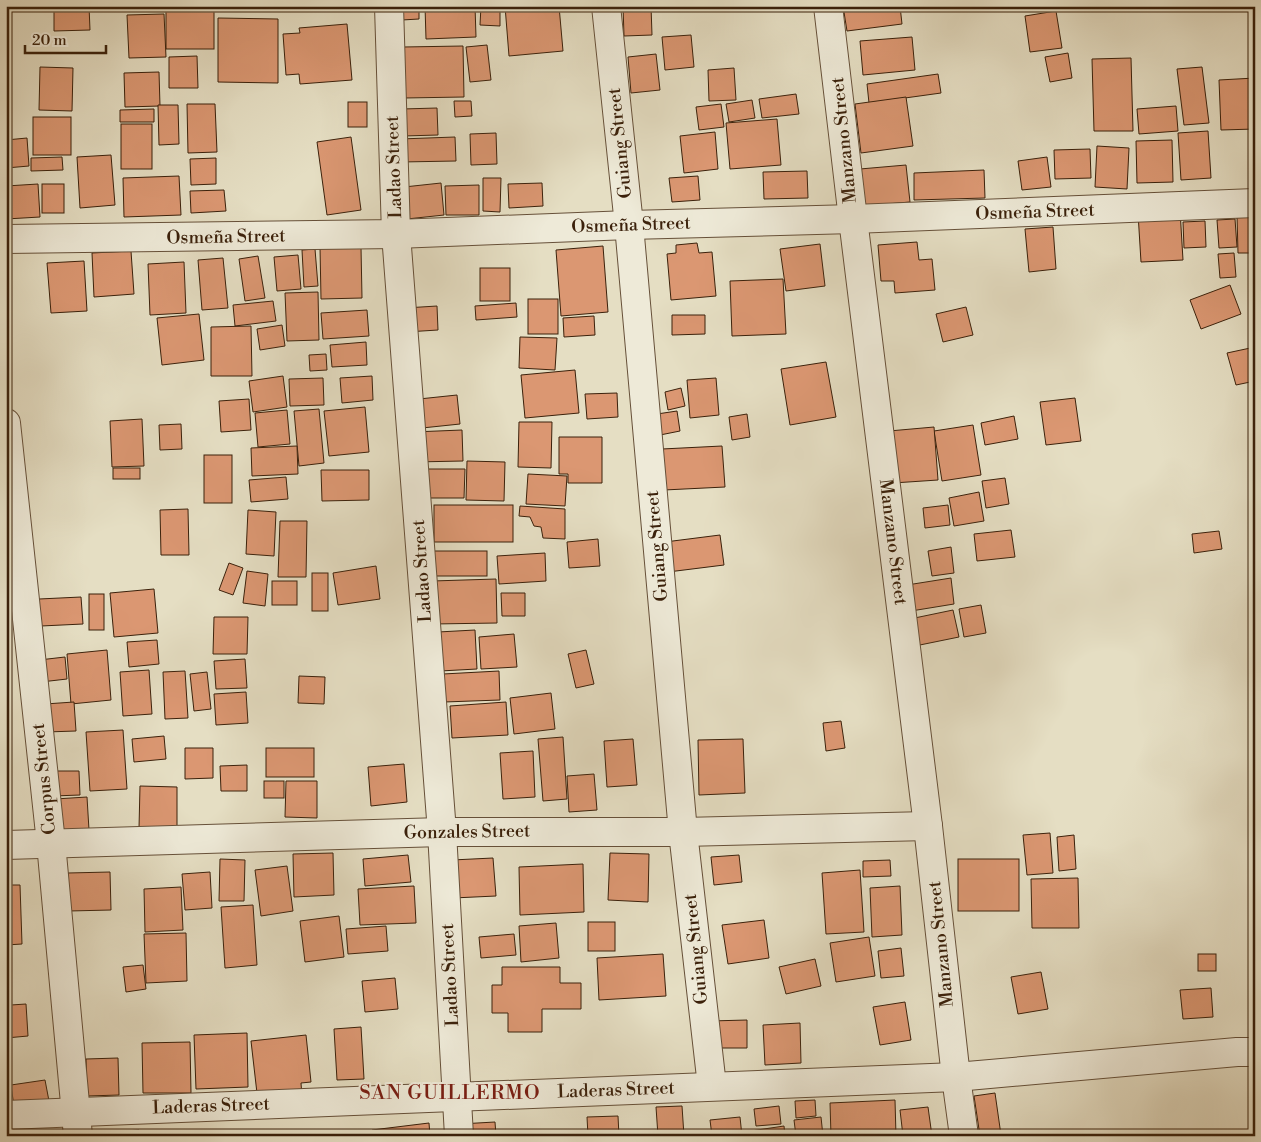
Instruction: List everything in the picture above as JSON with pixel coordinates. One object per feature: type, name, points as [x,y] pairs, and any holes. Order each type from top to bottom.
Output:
[{"type":"street","name":"Ladao Street","points":[[389,6],[396,234],[442,832],[456,1096],[460,1136]]},
{"type":"street","name":"Guiang Street","points":[[606,6],[629,225],[683,832],[712,1086]]},
{"type":"street","name":"Manzano Street","points":[[828,6],[964,1136]]},
{"type":"street","name":"Osmeña Street","points":[[6,239],[396,234],[1255,203]]},
{"type":"street","name":"Corpus Street","points":[[6,423],[51,843],[77,1123]]},
{"type":"street","name":"Gonzales Street","points":[[6,845],[442,832],[683,832],[928,826]]},
{"type":"street","name":"Laderas Street","points":[[6,1114],[77,1123],[456,1096],[956,1077],[1255,1052]]},
{"type":"building","points":[[54,6],[89,6],[90,30],[54,31]]},
{"type":"building","points":[[166,6],[214,6],[214,49],[166,49]]},
{"type":"building","points":[[402,6],[419,6],[419,19],[402,20]]},
{"type":"building","points":[[425,6],[475,6],[476,37],[426,39]]},
{"type":"building","points":[[481,6],[500,6],[500,26],[480,25]]},
{"type":"building","points":[[505,6],[559,6],[563,51],[509,56]]},
{"type":"building","points":[[623,6],[651,6],[652,35],[624,36]]},
{"type":"building","points":[[843,6],[900,6],[902,24],[847,31]]},
{"type":"building","points":[[1093,6],[1145,6],[1145,8],[1093,10]]},
{"type":"building","points":[[1056,11],[1062,48],[1030,52],[1025,16]]},
{"type":"building","points":[[164,14],[166,57],[129,58],[127,15]]},
{"type":"building","points":[[218,18],[278,19],[278,83],[218,82]]},
{"type":"building","points":[[347,24],[352,80],[300,84],[299,74],[286,75],[283,34],[300,33],[299,28]]},
{"type":"building","points":[[691,35],[694,67],[665,70],[662,37]]},
{"type":"building","points":[[912,37],[915,70],[863,75],[860,41]]},
{"type":"building","points":[[487,45],[491,80],[470,82],[466,47]]},
{"type":"building","points":[[463,46],[464,97],[404,98],[403,47]]},
{"type":"building","points":[[1068,53],[1072,78],[1050,82],[1045,57]]},
{"type":"building","points":[[656,54],[660,90],[631,93],[628,57]]},
{"type":"building","points":[[197,56],[198,88],[169,88],[169,57]]},
{"type":"building","points":[[1131,58],[1133,131],[1094,131],[1092,59]]},
{"type":"building","points":[[40,67],[73,68],[72,111],[39,110]]},
{"type":"building","points":[[1202,67],[1209,123],[1184,125],[1177,69]]},
{"type":"building","points":[[734,68],[736,100],[709,101],[708,70]]},
{"type":"building","points":[[159,72],[160,106],[125,107],[124,73]]},
{"type":"building","points":[[938,74],[941,93],[869,103],[867,84]]},
{"type":"building","points":[[1255,78],[1255,129],[1221,130],[1219,80]]},
{"type":"building","points":[[796,94],[799,114],[762,118],[759,99]]},
{"type":"building","points":[[906,97],[913,146],[861,153],[855,104]]},
{"type":"building","points":[[752,100],[755,118],[729,122],[726,104]]},
{"type":"building","points":[[454,101],[471,101],[472,116],[455,117]]},
{"type":"building","points":[[348,102],[367,102],[367,127],[348,127]]},
{"type":"building","points":[[187,104],[215,104],[217,152],[188,153]]},
{"type":"building","points":[[721,104],[724,127],[699,130],[696,107]]},
{"type":"building","points":[[158,105],[178,105],[179,144],[159,145]]},
{"type":"building","points":[[1176,106],[1178,131],[1139,134],[1137,109]]},
{"type":"building","points":[[437,108],[438,135],[403,136],[402,109]]},
{"type":"building","points":[[154,109],[154,122],[120,122],[120,110]]},
{"type":"building","points":[[33,117],[71,117],[71,155],[33,155]]},
{"type":"building","points":[[777,119],[781,165],[730,169],[726,123]]},
{"type":"building","points":[[121,124],[152,124],[152,169],[121,169]]},
{"type":"building","points":[[1208,131],[1211,178],[1181,180],[1178,133]]},
{"type":"building","points":[[715,132],[718,169],[684,173],[680,136]]},
{"type":"building","points":[[496,133],[497,164],[471,165],[470,134]]},
{"type":"building","points":[[351,137],[361,210],[327,215],[317,142]]},
{"type":"building","points":[[455,137],[456,161],[401,162],[400,139]]},
{"type":"building","points":[[27,138],[29,166],[6,168],[6,140]]},
{"type":"building","points":[[1172,140],[1173,182],[1137,183],[1136,141]]},
{"type":"building","points":[[1097,146],[1129,148],[1127,189],[1095,187]]},
{"type":"building","points":[[1090,149],[1091,178],[1055,179],[1054,150]]},
{"type":"building","points":[[111,155],[115,205],[80,208],[77,157]]},
{"type":"building","points":[[62,157],[63,170],[31,171],[31,158]]},
{"type":"building","points":[[1047,157],[1051,187],[1022,190],[1018,161]]},
{"type":"building","points":[[216,158],[216,184],[191,185],[190,159]]},
{"type":"building","points":[[906,165],[910,202],[864,206],[860,169]]},
{"type":"building","points":[[984,170],[985,198],[914,200],[914,173]]},
{"type":"building","points":[[807,171],[808,198],[764,199],[763,172]]},
{"type":"building","points":[[179,176],[181,215],[124,217],[123,178]]},
{"type":"building","points":[[698,176],[700,200],[672,202],[669,178]]},
{"type":"building","points":[[483,178],[501,178],[500,212],[483,211]]},
{"type":"building","points":[[441,183],[444,215],[407,219],[404,187]]},
{"type":"building","points":[[542,183],[543,206],[509,208],[508,184]]},
{"type":"building","points":[[38,184],[40,217],[6,219],[6,186]]},
{"type":"building","points":[[42,184],[64,184],[64,213],[42,213]]},
{"type":"building","points":[[479,185],[479,215],[446,215],[445,186]]},
{"type":"building","points":[[224,190],[226,211],[191,213],[190,191]]},
{"type":"building","points":[[1180,210],[1183,260],[1141,262],[1138,213]]},
{"type":"building","points":[[1237,215],[1255,215],[1255,253],[1238,253]]},
{"type":"building","points":[[1235,219],[1237,247],[1219,248],[1217,220]]},
{"type":"building","points":[[1205,221],[1206,247],[1184,248],[1183,222]]},
{"type":"building","points":[[1053,227],[1056,269],[1029,272],[1025,229]]},
{"type":"building","points":[[917,242],[919,260],[932,259],[935,290],[895,293],[894,281],[881,281],[878,245]]},
{"type":"building","points":[[697,243],[699,253],[712,252],[716,296],[671,300],[667,254],[676,253],[676,245]]},
{"type":"building","points":[[820,244],[825,286],[786,291],[780,249]]},
{"type":"building","points":[[603,246],[608,312],[561,316],[556,250]]},
{"type":"building","points":[[320,247],[361,247],[362,298],[321,299]]},
{"type":"building","points":[[315,249],[318,286],[304,287],[302,250]]},
{"type":"building","points":[[131,251],[134,294],[94,297],[92,253]]},
{"type":"building","points":[[1234,253],[1236,277],[1220,278],[1218,254]]},
{"type":"building","points":[[298,255],[301,289],[277,291],[274,257]]},
{"type":"building","points":[[258,256],[265,298],[245,301],[239,259]]},
{"type":"building","points":[[223,258],[228,308],[202,310],[198,260]]},
{"type":"building","points":[[84,261],[87,311],[51,313],[47,263]]},
{"type":"building","points":[[184,262],[186,313],[150,315],[148,264]]},
{"type":"building","points":[[480,268],[510,268],[510,301],[480,301]]},
{"type":"building","points":[[783,279],[786,334],[732,336],[730,281]]},
{"type":"building","points":[[1230,285],[1241,314],[1201,329],[1190,300]]},
{"type":"building","points":[[318,292],[319,340],[287,341],[285,293]]},
{"type":"building","points":[[528,299],[558,299],[558,334],[528,334]]},
{"type":"building","points":[[273,301],[276,321],[235,326],[233,305]]},
{"type":"building","points":[[516,303],[517,317],[476,320],[475,306]]},
{"type":"building","points":[[437,306],[438,330],[406,332],[405,308]]},
{"type":"building","points":[[966,307],[973,335],[943,342],[936,314]]},
{"type":"building","points":[[367,310],[369,336],[323,339],[321,313]]},
{"type":"building","points":[[199,314],[204,360],[162,365],[157,318]]},
{"type":"building","points":[[672,315],[705,315],[705,334],[672,335]]},
{"type":"building","points":[[594,316],[595,335],[564,337],[563,318]]},
{"type":"building","points":[[282,325],[285,346],[260,350],[257,329]]},
{"type":"building","points":[[251,326],[252,376],[211,376],[211,327]]},
{"type":"building","points":[[520,337],[557,338],[555,370],[519,368]]},
{"type":"building","points":[[366,342],[367,365],[332,367],[330,345]]},
{"type":"building","points":[[1255,347],[1255,381],[1236,385],[1227,353]]},
{"type":"building","points":[[326,354],[327,370],[310,371],[309,355]]},
{"type":"building","points":[[826,362],[836,417],[790,425],[781,369]]},
{"type":"building","points":[[575,370],[579,413],[525,418],[521,375]]},
{"type":"building","points":[[283,376],[287,407],[253,412],[249,381]]},
{"type":"building","points":[[372,376],[373,400],[342,403],[340,378]]},
{"type":"building","points":[[323,378],[324,405],[290,406],[289,379]]},
{"type":"building","points":[[716,378],[719,415],[690,418],[687,380]]},
{"type":"building","points":[[681,388],[685,406],[668,410],[665,392]]},
{"type":"building","points":[[617,393],[618,417],[587,419],[585,394]]},
{"type":"building","points":[[457,395],[460,424],[422,428],[419,399]]},
{"type":"building","points":[[1075,398],[1081,441],[1046,445],[1040,402]]},
{"type":"building","points":[[249,399],[251,430],[221,432],[219,401]]},
{"type":"building","points":[[365,407],[369,452],[329,456],[324,411]]},
{"type":"building","points":[[319,409],[324,463],[299,466],[294,411]]},
{"type":"building","points":[[287,410],[290,444],[258,447],[255,413]]},
{"type":"building","points":[[677,411],[680,431],[660,435],[657,414]]},
{"type":"building","points":[[747,414],[750,437],[732,440],[729,417]]},
{"type":"building","points":[[1014,416],[1018,439],[985,445],[981,423]]},
{"type":"building","points":[[142,419],[144,466],[112,467],[110,421]]},
{"type":"building","points":[[519,422],[552,422],[551,468],[518,467]]},
{"type":"building","points":[[181,424],[182,449],[160,450],[159,425]]},
{"type":"building","points":[[973,425],[981,475],[942,481],[934,431]]},
{"type":"building","points":[[934,427],[938,480],[893,483],[889,431]]},
{"type":"building","points":[[462,430],[463,461],[414,462],[413,432]]},
{"type":"building","points":[[559,437],[602,437],[602,483],[568,483],[568,474],[559,474]]},
{"type":"building","points":[[297,446],[298,474],[252,476],[251,448]]},
{"type":"building","points":[[722,446],[725,487],[664,490],[662,449]]},
{"type":"building","points":[[1251,454],[1255,454],[1255,473],[1253,474]]},
{"type":"building","points":[[204,455],[232,455],[232,503],[204,503]]},
{"type":"building","points":[[467,461],[505,462],[504,501],[466,500]]},
{"type":"building","points":[[113,468],[140,468],[140,479],[113,479]]},
{"type":"building","points":[[424,469],[465,469],[464,498],[424,498]]},
{"type":"building","points":[[321,470],[369,470],[369,500],[322,501]]},
{"type":"building","points":[[528,474],[567,476],[565,506],[526,504]]},
{"type":"building","points":[[286,477],[288,499],[251,502],[249,480]]},
{"type":"building","points":[[1005,478],[1009,504],[986,508],[982,481]]},
{"type":"building","points":[[979,492],[984,521],[954,526],[949,498]]},
{"type":"building","points":[[434,505],[513,505],[513,542],[434,542]]},
{"type":"building","points":[[948,505],[950,525],[925,528],[923,508]]},
{"type":"building","points":[[520,506],[565,509],[565,539],[543,538],[541,527],[534,526],[530,517],[519,516]]},
{"type":"building","points":[[188,509],[189,555],[161,555],[160,510]]},
{"type":"building","points":[[248,510],[276,512],[274,556],[246,554]]},
{"type":"building","points":[[280,521],[307,521],[306,577],[278,577]]},
{"type":"building","points":[[1011,530],[1015,557],[977,561],[974,534]]},
{"type":"building","points":[[1219,531],[1222,549],[1194,553],[1192,534]]},
{"type":"building","points":[[720,535],[724,565],[668,572],[665,542]]},
{"type":"building","points":[[598,539],[600,566],[569,568],[567,542]]},
{"type":"building","points":[[951,547],[954,573],[932,576],[928,551]]},
{"type":"building","points":[[428,551],[487,551],[487,576],[428,576]]},
{"type":"building","points":[[545,553],[546,581],[499,584],[497,556]]},
{"type":"building","points":[[229,563],[243,568],[233,595],[219,590]]},
{"type":"building","points":[[376,566],[380,599],[338,605],[333,573]]},
{"type":"building","points":[[247,571],[268,574],[265,606],[243,603]]},
{"type":"building","points":[[312,573],[328,573],[328,611],[312,611]]},
{"type":"building","points":[[951,578],[954,604],[911,611],[907,585]]},
{"type":"building","points":[[496,579],[497,623],[433,624],[432,581]]},
{"type":"building","points":[[272,581],[297,581],[297,605],[272,605]]},
{"type":"building","points":[[154,589],[158,633],[114,637],[110,593]]},
{"type":"building","points":[[501,593],[525,593],[525,616],[502,616]]},
{"type":"building","points":[[89,594],[104,594],[104,630],[89,630]]},
{"type":"building","points":[[81,597],[83,624],[41,626],[39,599]]},
{"type":"building","points":[[981,605],[986,633],[964,637],[959,609]]},
{"type":"building","points":[[953,610],[959,637],[910,647],[905,620]]},
{"type":"building","points":[[214,617],[248,617],[247,654],[213,654]]},
{"type":"building","points":[[475,630],[477,669],[440,671],[438,632]]},
{"type":"building","points":[[514,634],[517,667],[481,669],[479,637]]},
{"type":"building","points":[[157,640],[159,664],[129,667],[127,642]]},
{"type":"building","points":[[107,650],[111,700],[71,704],[67,654]]},
{"type":"building","points":[[586,650],[594,684],[576,688],[568,654]]},
{"type":"building","points":[[65,657],[67,679],[41,682],[39,660]]},
{"type":"building","points":[[245,659],[247,688],[216,689],[214,661]]},
{"type":"building","points":[[149,670],[152,714],[123,716],[120,672]]},
{"type":"building","points":[[185,671],[188,718],[165,719],[163,672]]},
{"type":"building","points":[[499,671],[500,700],[444,702],[443,674]]},
{"type":"building","points":[[207,672],[211,709],[194,711],[190,674]]},
{"type":"building","points":[[299,676],[325,677],[324,704],[298,703]]},
{"type":"building","points":[[6,692],[11,727],[6,727]]},
{"type":"building","points":[[246,692],[248,723],[216,725],[214,694]]},
{"type":"building","points":[[551,693],[555,729],[514,734],[510,698]]},
{"type":"building","points":[[74,702],[76,731],[46,732],[45,704]]},
{"type":"building","points":[[506,702],[508,735],[452,738],[450,706]]},
{"type":"building","points":[[841,721],[845,748],[826,751],[823,723]]},
{"type":"building","points":[[123,730],[127,789],[90,791],[86,732]]},
{"type":"building","points":[[164,736],[166,759],[134,762],[132,739]]},
{"type":"building","points":[[563,737],[567,799],[543,801],[538,739]]},
{"type":"building","points":[[633,739],[637,785],[607,787],[604,741]]},
{"type":"building","points":[[743,739],[745,793],[699,795],[698,740]]},
{"type":"building","points":[[185,748],[213,748],[213,778],[185,779]]},
{"type":"building","points":[[266,748],[314,748],[314,777],[266,777]]},
{"type":"building","points":[[533,751],[535,797],[503,799],[500,753]]},
{"type":"building","points":[[404,764],[407,802],[371,806],[368,767]]},
{"type":"building","points":[[247,765],[247,791],[221,791],[220,766]]},
{"type":"building","points":[[52,771],[79,771],[80,795],[53,796]]},
{"type":"building","points":[[594,774],[597,810],[569,812],[567,776]]},
{"type":"building","points":[[264,781],[284,781],[284,798],[264,798]]},
{"type":"building","points":[[286,781],[317,781],[317,818],[285,817]]},
{"type":"building","points":[[140,786],[177,787],[177,829],[139,828]]},
{"type":"building","points":[[87,797],[89,830],[56,832],[55,799]]},
{"type":"building","points":[[1050,833],[1053,873],[1027,875],[1023,835]]},
{"type":"building","points":[[1074,835],[1076,869],[1059,871],[1057,837]]},
{"type":"building","points":[[333,853],[334,895],[294,897],[293,854]]},
{"type":"building","points":[[610,853],[649,854],[648,902],[608,900]]},
{"type":"building","points":[[408,855],[411,882],[365,886],[363,859]]},
{"type":"building","points":[[739,855],[742,882],[714,885],[711,857]]},
{"type":"building","points":[[493,858],[496,896],[453,898],[452,860]]},
{"type":"building","points":[[220,859],[245,860],[244,901],[219,901]]},
{"type":"building","points":[[958,859],[1019,859],[1019,911],[958,911]]},
{"type":"building","points":[[890,860],[891,876],[863,877],[863,861]]},
{"type":"building","points":[[583,864],[584,912],[520,915],[519,867]]},
{"type":"building","points":[[287,866],[293,911],[261,916],[255,870]]},
{"type":"building","points":[[860,870],[864,932],[826,934],[822,873]]},
{"type":"building","points":[[110,872],[111,910],[69,911],[68,873]]},
{"type":"building","points":[[210,872],[212,908],[185,910],[182,874]]},
{"type":"building","points":[[6,876],[8,876],[9,885],[20,885],[22,944],[6,945]]},
{"type":"building","points":[[1078,878],[1079,928],[1032,928],[1031,879]]},
{"type":"building","points":[[414,886],[416,923],[360,925],[358,889]]},
{"type":"building","points":[[900,886],[902,935],[872,937],[870,888]]},
{"type":"building","points":[[181,887],[183,930],[145,932],[144,889]]},
{"type":"building","points":[[253,905],[257,965],[225,968],[221,907]]},
{"type":"building","points":[[339,916],[344,957],[305,962],[300,921]]},
{"type":"building","points":[[764,920],[769,958],[728,964],[722,925]]},
{"type":"building","points":[[588,922],[615,922],[615,951],[588,951]]},
{"type":"building","points":[[556,923],[559,958],[521,962],[519,926]]},
{"type":"building","points":[[386,926],[388,951],[348,954],[346,929]]},
{"type":"building","points":[[186,933],[187,981],[146,983],[144,934]]},
{"type":"building","points":[[514,934],[516,955],[481,958],[479,937]]},
{"type":"building","points":[[869,937],[875,976],[836,982],[830,943]]},
{"type":"building","points":[[901,948],[904,976],[881,978],[878,951]]},
{"type":"building","points":[[663,954],[666,996],[599,1000],[597,958]]},
{"type":"building","points":[[1198,954],[1216,954],[1216,971],[1198,971]]},
{"type":"building","points":[[815,959],[821,986],[786,994],[779,967]]},
{"type":"building","points":[[143,965],[146,989],[126,992],[123,967]]},
{"type":"building","points":[[502,967],[560,967],[560,983],[581,983],[581,1009],[542,1009],[542,1032],[508,1032],[508,1013],[492,1013],[492,985],[502,985]]},
{"type":"building","points":[[1041,972],[1048,1009],[1018,1014],[1011,977]]},
{"type":"building","points":[[395,978],[398,1009],[365,1012],[362,981]]},
{"type":"building","points":[[9,985],[11,1005],[26,1004],[28,1036],[6,1038],[6,986]]},
{"type":"building","points":[[1211,988],[1213,1017],[1183,1019],[1180,990]]},
{"type":"building","points":[[905,1002],[911,1040],[880,1045],[873,1007]]},
{"type":"building","points":[[747,1020],[747,1048],[711,1048],[710,1021]]},
{"type":"building","points":[[800,1023],[801,1063],[765,1065],[763,1025]]},
{"type":"building","points":[[361,1027],[364,1079],[337,1080],[334,1029]]},
{"type":"building","points":[[247,1033],[248,1087],[196,1089],[194,1035]]},
{"type":"building","points":[[306,1035],[311,1082],[301,1083],[302,1097],[258,1102],[251,1041]]},
{"type":"building","points":[[190,1042],[191,1093],[143,1093],[142,1043]]},
{"type":"building","points":[[118,1058],[119,1095],[87,1096],[86,1059]]},
{"type":"building","points":[[45,1080],[49,1101],[14,1107],[11,1085]]},
{"type":"building","points":[[995,1093],[1001,1135],[980,1136],[974,1096]]},
{"type":"building","points":[[815,1100],[816,1116],[796,1118],[795,1101]]},
{"type":"building","points":[[895,1100],[896,1136],[831,1136],[830,1103]]},
{"type":"building","points":[[682,1106],[684,1136],[658,1136],[656,1107]]},
{"type":"building","points":[[779,1106],[781,1124],[756,1126],[754,1109]]},
{"type":"building","points":[[928,1107],[932,1136],[903,1136],[900,1110]]},
{"type":"building","points":[[618,1116],[619,1136],[588,1136],[587,1117]]},
{"type":"building","points":[[740,1117],[742,1136],[712,1136],[710,1120]]},
{"type":"building","points":[[821,1117],[823,1136],[796,1136],[794,1120]]},
{"type":"building","points":[[495,1122],[496,1136],[461,1136],[460,1124]]},
{"type":"building","points":[[429,1123],[430,1136],[373,1136],[372,1130]]},
{"type":"building","points":[[784,1126],[785,1136],[744,1136],[744,1132]]},
{"type":"building","points":[[139,1130],[139,1136],[96,1136],[96,1133]]},
{"type":"district","name":"SAN GUILLERMO","points":[[450,1093]]}]
